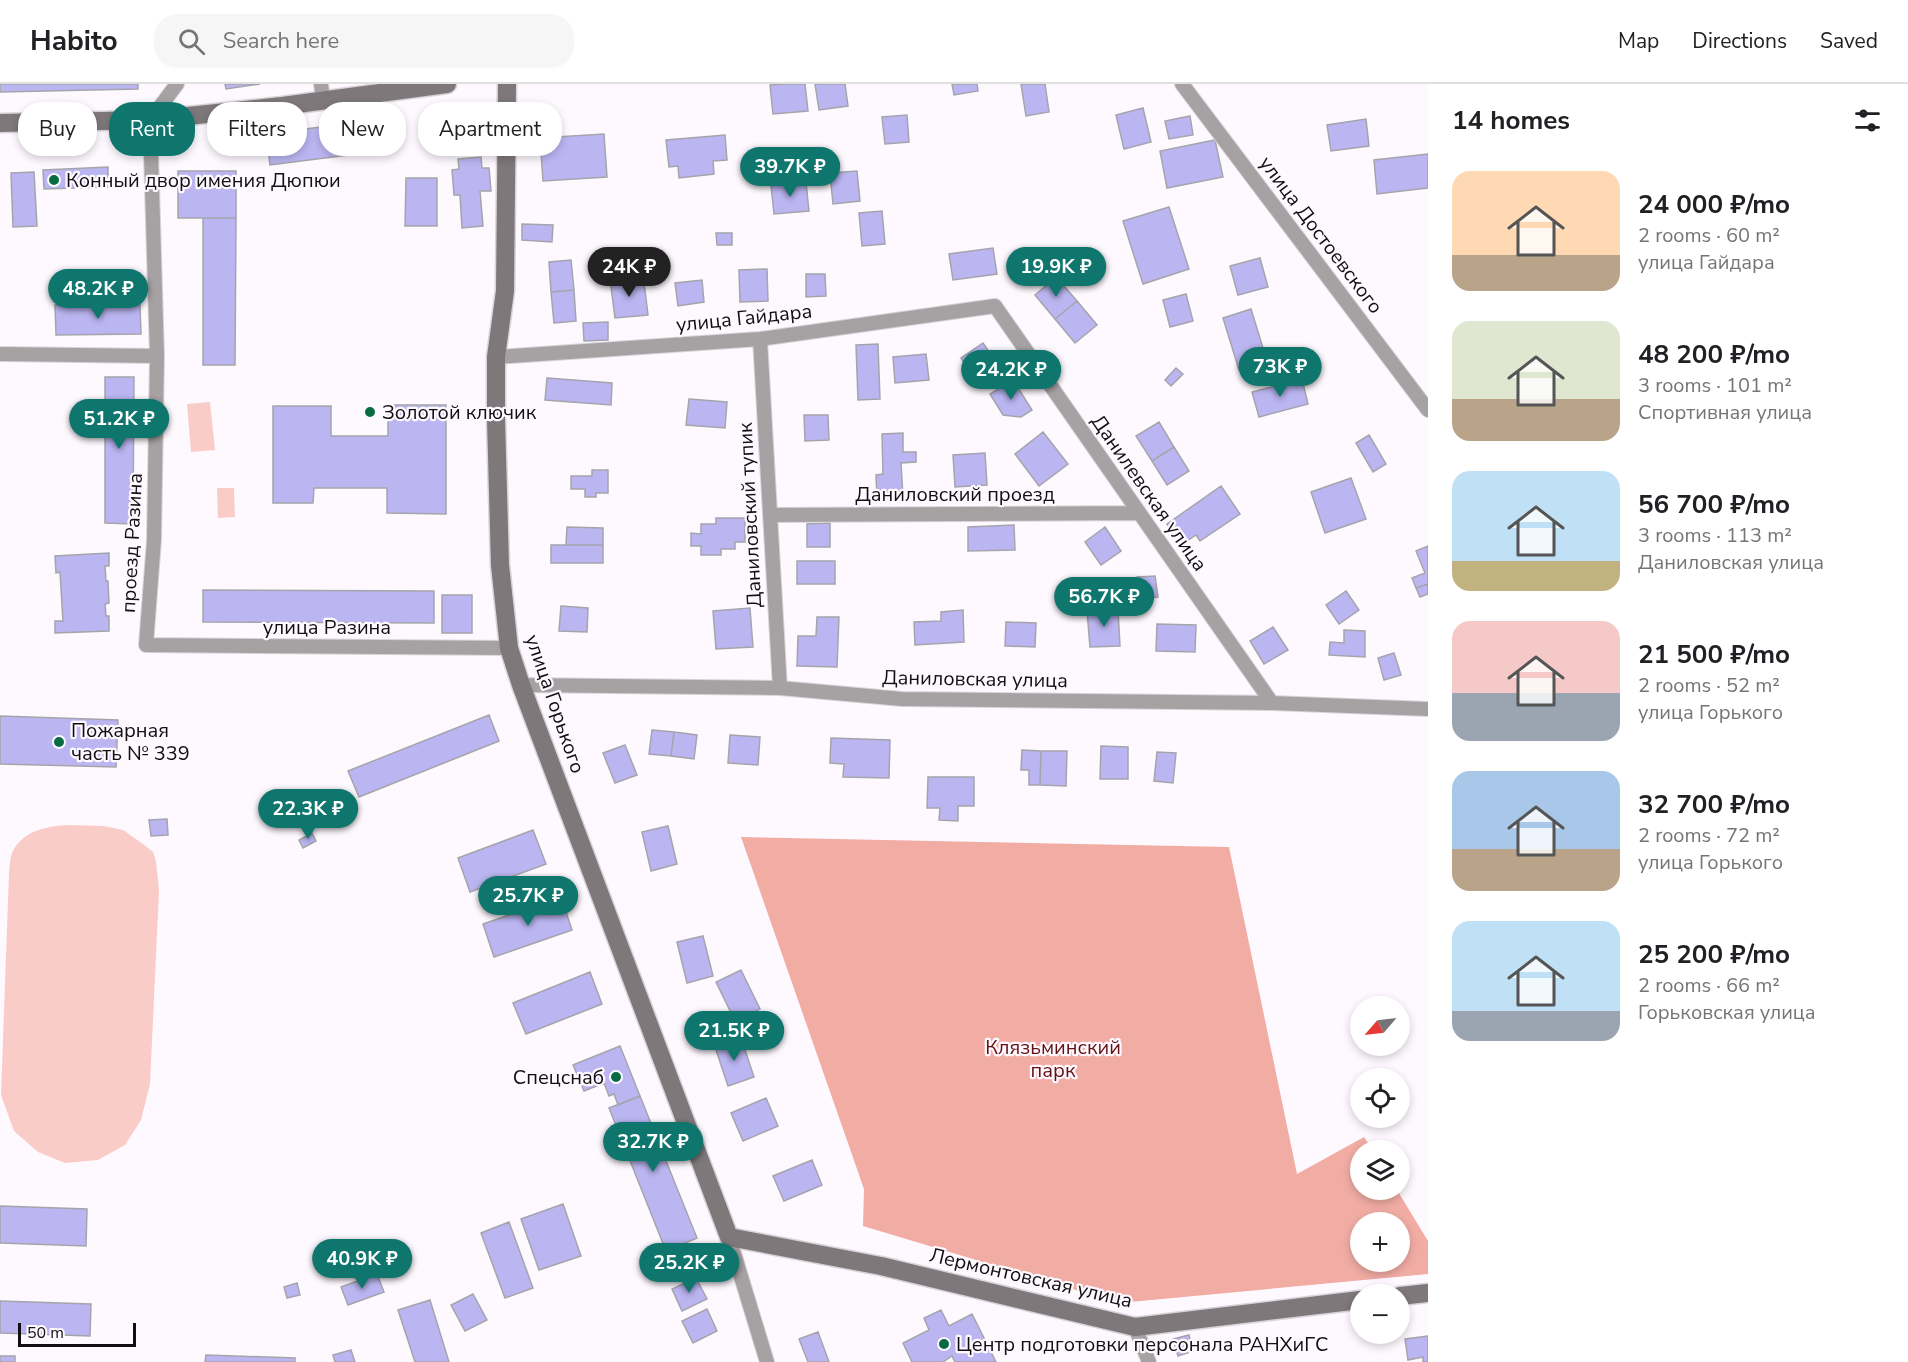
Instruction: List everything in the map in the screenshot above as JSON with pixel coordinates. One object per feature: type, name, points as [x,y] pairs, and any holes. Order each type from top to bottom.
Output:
[{"type":"street","points":[[164,102],[177,84]]},
{"type":"street","points":[[195,113],[322,92],[447,84]]},
{"type":"street","name":"улица Горького","points":[[507,84],[505,291],[495,357],[500,565],[508,648],[729,1237]]},
{"type":"street","name":"улица Достоевского","points":[[1182,84],[1428,410]]},
{"type":"street","points":[[0,123],[109,121]]},
{"type":"street","name":"проезд Разина","points":[[146,645],[154,540],[157,356],[151,156]]},
{"type":"street","name":"улица Гайдара","points":[[495,357],[760,339],[995,306]]},
{"type":"street","name":"Данилевская улица","points":[[995,306],[1272,703]]},
{"type":"street","name":"Даниловский тупик","points":[[760,339],[780,688]]},
{"type":"street","points":[[0,354],[157,356]]},
{"type":"street","name":"Даниловский проезд","points":[[770,515],[1139,513]]},
{"type":"street","name":"улица Разина","points":[[146,645],[508,648]]},
{"type":"street","name":"Даниловская улица","points":[[521,685],[780,688],[902,699],[1272,703],[1428,709]]},
{"type":"street","points":[[729,1237],[767,1362]]},
{"type":"street","name":"Лермонтовская улица","points":[[729,1237],[881,1266],[1135,1327],[1350,1301]]},
{"type":"street","points":[[1410,1295],[1428,1293]]},
{"type":"street","points":[[1135,1327],[1149,1362]]},
{"type":"shaded area","points":[[210,402],[215,450],[191,452],[187,404]]},
{"type":"shaded area","points":[[217,488],[234,488],[235,517],[218,518]]},
{"type":"shaded area","points":[[66,825],[104,826],[123,830],[143,844],[153,852],[159,891],[150,1084],[141,1120],[125,1145],[98,1160],[65,1163],[38,1152],[14,1131],[1,1095],[11,857],[19,843],[30,834],[43,828]]},
{"type":"green space","name":"Клязьминский парк","points":[[741,837],[1229,847],[1297,1174],[1350,1145],[1350,1200],[1403,1200],[1428,1241],[1428,1274],[1119,1303],[863,1226],[864,1189]]},
{"type":"building","points":[[0,84],[138,84],[138,89],[0,92]]},
{"type":"building","points":[[225,84],[260,84],[226,89]]},
{"type":"building","points":[[805,84],[808,111],[773,114],[770,85]]},
{"type":"building","points":[[815,84],[845,84],[848,106],[819,110]]},
{"type":"building","points":[[952,84],[977,84],[978,91],[954,95]]},
{"type":"building","points":[[1021,84],[1045,84],[1049,112],[1026,116]]},
{"type":"building","points":[[1143,108],[1151,142],[1124,149],[1116,115]]},
{"type":"building","points":[[907,115],[909,142],[885,144],[882,117]]},
{"type":"building","points":[[1190,116],[1193,135],[1169,139],[1165,121]]},
{"type":"building","points":[[1366,119],[1369,146],[1331,151],[1327,125]]},
{"type":"building","points":[[319,127],[319,156],[340,156],[270,165],[269,156],[307,156],[307,129]]},
{"type":"building","points":[[604,134],[607,177],[543,181],[541,156],[562,156],[562,137]]},
{"type":"building","points":[[725,135],[727,160],[713,161],[714,174],[679,178],[678,166],[669,167],[666,140]]},
{"type":"building","points":[[1215,140],[1223,177],[1167,188],[1160,151]]},
{"type":"building","points":[[1428,154],[1428,188],[1377,194],[1374,160]]},
{"type":"building","points":[[481,157],[482,168],[489,168],[491,191],[480,191],[483,226],[462,228],[460,195],[454,195],[452,170],[459,169],[458,159]]},
{"type":"building","points":[[108,167],[108,187],[44,189],[43,170]]},
{"type":"building","points":[[178,171],[236,171],[236,218],[178,218]]},
{"type":"building","points":[[857,171],[860,201],[833,204],[830,173]]},
{"type":"building","points":[[34,172],[37,226],[13,227],[11,173]]},
{"type":"building","points":[[406,178],[437,178],[437,226],[405,226]]},
{"type":"building","points":[[806,182],[809,211],[774,214],[771,185]]},
{"type":"building","points":[[1169,207],[1189,269],[1143,284],[1123,221]]},
{"type":"building","points":[[882,211],[885,244],[862,246],[859,213]]},
{"type":"building","points":[[203,218],[236,218],[235,365],[203,365]]},
{"type":"building","points":[[522,224],[553,225],[552,242],[522,240]]},
{"type":"building","points":[[716,233],[732,233],[732,245],[717,245]]},
{"type":"building","points":[[993,248],[997,274],[953,280],[949,254]]},
{"type":"building","points":[[1260,258],[1268,287],[1238,295],[1230,266]]},
{"type":"building","points":[[571,260],[574,290],[551,292],[549,262]]},
{"type":"building","points":[[767,269],[768,301],[740,302],[739,270]]},
{"type":"building","points":[[806,274],[825,274],[826,296],[806,297]]},
{"type":"building","points":[[631,277],[631,284],[644,282],[648,315],[615,318],[610,279]]},
{"type":"building","points":[[1056,277],[1077,301],[1055,319],[1035,295]]},
{"type":"building","points":[[702,280],[704,302],[678,306],[675,283]]},
{"type":"building","points":[[574,290],[576,321],[554,323],[551,292]]},
{"type":"building","points":[[1186,294],[1193,321],[1170,327],[1163,300]]},
{"type":"building","points":[[1077,301],[1097,325],[1075,343],[1055,319]]},
{"type":"building","points":[[55,305],[140,305],[141,334],[56,335]]},
{"type":"building","points":[[1251,309],[1267,361],[1239,370],[1223,318]]},
{"type":"building","points":[[608,322],[608,340],[584,341],[583,323]]},
{"type":"building","points":[[983,343],[998,365],[975,380],[961,358]]},
{"type":"building","points":[[878,344],[880,399],[858,400],[856,345]]},
{"type":"building","points":[[926,354],[929,380],[895,383],[893,357]]},
{"type":"building","points":[[1176,368],[1183,374],[1171,386],[1165,380]]},
{"type":"building","points":[[105,377],[134,377],[133,524],[105,523]]},
{"type":"building","points":[[547,378],[612,383],[611,405],[545,400]]},
{"type":"building","points":[[1302,379],[1308,404],[1259,417],[1252,392]]},
{"type":"building","points":[[1013,380],[1032,410],[1021,417],[1003,415],[990,394]]},
{"type":"building","points":[[689,399],[727,402],[725,428],[686,425]]},
{"type":"building","points":[[388,405],[446,405],[446,514],[387,513],[387,488],[314,488],[313,503],[273,503],[273,406],[331,406],[331,436],[388,436]]},
{"type":"building","points":[[804,415],[828,415],[829,440],[805,441]]},
{"type":"building","points":[[1159,422],[1174,447],[1152,461],[1136,436]]},
{"type":"building","points":[[1043,432],[1068,464],[1039,486],[1015,454]]},
{"type":"building","points":[[903,433],[903,452],[916,452],[916,462],[901,463],[903,497],[877,498],[876,475],[883,474],[882,434]]},
{"type":"building","points":[[1369,435],[1386,464],[1373,472],[1356,443]]},
{"type":"building","points":[[1174,447],[1189,471],[1167,485],[1152,461]]},
{"type":"building","points":[[985,453],[987,485],[955,487],[953,455]]},
{"type":"building","points":[[592,470],[608,470],[608,493],[596,493],[596,497],[585,497],[585,489],[571,489],[571,476],[592,476]]},
{"type":"building","points":[[1351,478],[1366,519],[1325,533],[1311,492]]},
{"type":"building","points":[[1221,486],[1240,514],[1200,541],[1196,535],[1181,545],[1167,524]]},
{"type":"building","points":[[716,518],[745,518],[745,542],[735,542],[735,549],[721,549],[721,555],[701,555],[701,546],[691,546],[691,533],[701,534],[701,524],[716,524]]},
{"type":"building","points":[[830,523],[830,547],[807,547],[807,524]]},
{"type":"building","points":[[1014,525],[1015,550],[968,551],[968,527]]},
{"type":"building","points":[[567,527],[603,528],[603,545],[566,545]]},
{"type":"building","points":[[1105,527],[1121,551],[1101,565],[1085,542]]},
{"type":"building","points":[[551,545],[603,545],[603,563],[551,563]]},
{"type":"building","points":[[1428,546],[1428,584],[1416,588],[1412,578],[1425,573],[1416,551]]},
{"type":"building","points":[[109,553],[109,566],[105,566],[109,603],[105,604],[106,616],[109,616],[109,631],[55,633],[55,621],[63,621],[60,572],[56,573],[55,556]]},
{"type":"building","points":[[797,561],[835,561],[835,584],[797,584]]},
{"type":"building","points":[[1155,576],[1158,597],[1139,599],[1137,577]]},
{"type":"building","points":[[1428,584],[1428,594],[1420,597],[1416,588]]},
{"type":"building","points":[[203,590],[434,591],[434,623],[203,622]]},
{"type":"building","points":[[1346,591],[1359,610],[1339,624],[1326,605]]},
{"type":"building","points":[[442,595],[472,595],[472,633],[442,633]]},
{"type":"building","points":[[561,606],[588,608],[587,632],[559,631]]},
{"type":"building","points":[[750,608],[753,647],[716,649],[713,611]]},
{"type":"building","points":[[1118,609],[1120,646],[1090,647],[1087,611]]},
{"type":"building","points":[[963,610],[964,642],[915,645],[914,622],[941,621],[941,612]]},
{"type":"building","points":[[817,617],[839,617],[837,667],[797,666],[798,636],[816,636]]},
{"type":"building","points":[[1006,622],[1036,623],[1035,647],[1005,646]]},
{"type":"building","points":[[1157,624],[1196,625],[1195,652],[1156,651]]},
{"type":"building","points":[[1273,627],[1288,650],[1264,664],[1250,641]]},
{"type":"building","points":[[1344,630],[1365,631],[1365,657],[1329,655],[1330,642],[1344,643]]},
{"type":"building","points":[[1394,653],[1401,675],[1384,680],[1378,658]]},
{"type":"building","points":[[489,715],[499,741],[359,797],[348,771]]},
{"type":"building","name":"Пожарная часть № 339","points":[[0,716],[118,720],[116,767],[0,764]]},
{"type":"building","points":[[652,730],[674,732],[671,756],[649,754]]},
{"type":"building","points":[[674,732],[697,735],[694,759],[671,756]]},
{"type":"building","points":[[730,735],[760,737],[758,765],[728,763]]},
{"type":"building","points":[[831,738],[890,740],[889,778],[843,777],[844,764],[830,763]]},
{"type":"building","points":[[625,745],[637,775],[615,783],[603,753]]},
{"type":"building","points":[[1101,746],[1128,747],[1128,779],[1100,779]]},
{"type":"building","points":[[1022,750],[1041,751],[1040,785],[1029,785],[1029,770],[1021,770]]},
{"type":"building","points":[[1041,751],[1067,751],[1066,786],[1040,785]]},
{"type":"building","points":[[1157,752],[1176,753],[1173,783],[1154,781]]},
{"type":"building","points":[[928,777],[974,777],[974,806],[958,806],[958,821],[939,820],[940,808],[927,808]]},
{"type":"building","points":[[167,819],[168,835],[151,836],[149,820]]},
{"type":"building","points":[[668,826],[677,864],[651,871],[642,832]]},
{"type":"building","points":[[533,830],[546,864],[470,892],[458,858]]},
{"type":"building","points":[[312,833],[316,841],[303,848],[299,840]]},
{"type":"building","points":[[561,897],[572,930],[494,957],[483,924]]},
{"type":"building","points":[[703,936],[713,976],[687,983],[677,942]]},
{"type":"building","points":[[741,970],[760,1009],[735,1021],[716,982]]},
{"type":"building","points":[[590,972],[602,1004],[526,1034],[513,1003]]},
{"type":"building","points":[[741,1038],[754,1077],[728,1086],[715,1047]]},
{"type":"building","points":[[620,1046],[640,1096],[618,1105],[614,1094],[609,1096],[604,1083],[584,1091],[573,1065]]},
{"type":"building","points":[[640,1096],[697,1238],[666,1251],[609,1108]]},
{"type":"building","points":[[766,1098],[778,1126],[743,1141],[731,1113]]},
{"type":"building","points":[[812,1160],[822,1185],[784,1201],[773,1176]]},
{"type":"building","points":[[563,1204],[581,1256],[539,1270],[521,1219]]},
{"type":"building","points":[[0,1206],[87,1209],[86,1246],[0,1243]]},
{"type":"building","points":[[509,1222],[533,1288],[505,1298],[481,1233]]},
{"type":"building","points":[[377,1274],[384,1292],[348,1305],[341,1287]]},
{"type":"building","points":[[696,1278],[707,1299],[682,1311],[672,1289]]},
{"type":"building","points":[[297,1283],[300,1295],[287,1298],[284,1287]]},
{"type":"building","points":[[473,1294],[487,1320],[465,1331],[451,1305]]},
{"type":"building","points":[[430,1300],[449,1362],[415,1362],[398,1310]]},
{"type":"building","points":[[0,1301],[91,1304],[90,1336],[0,1333]]},
{"type":"building","points":[[707,1309],[717,1331],[693,1343],[682,1321]]},
{"type":"building","points":[[941,1310],[949,1326],[972,1314],[996,1362],[955,1362],[952,1356],[943,1362],[912,1362],[903,1343],[929,1330],[924,1318]]},
{"type":"building","points":[[818,1332],[829,1362],[808,1362],[799,1339]]},
{"type":"building","points":[[1189,1335],[1193,1351],[1178,1356],[1173,1339]]},
{"type":"building","points":[[1428,1336],[1428,1362],[1423,1362],[1423,1357],[1408,1360],[1406,1344],[1410,1344],[1410,1338]]},
{"type":"building","points":[[351,1350],[355,1362],[335,1362],[333,1355]]},
{"type":"building","points":[[206,1355],[295,1358],[295,1362],[205,1362]]},
{"type":"building","points":[[0,1356],[15,1356],[15,1362],[0,1362]]},
{"type":"place","name":"Конный двор имения Дюпюи","points":[[54,180]]},
{"type":"place","name":"Золотой ключик","points":[[370,412]]},
{"type":"place","name":"Пожарная часть № 339","points":[[59,742]]},
{"type":"place","name":"Спецснаб","points":[[616,1077]]},
{"type":"place","name":"Центр подготовки персонала РАНХиГС","points":[[944,1344]]}]
